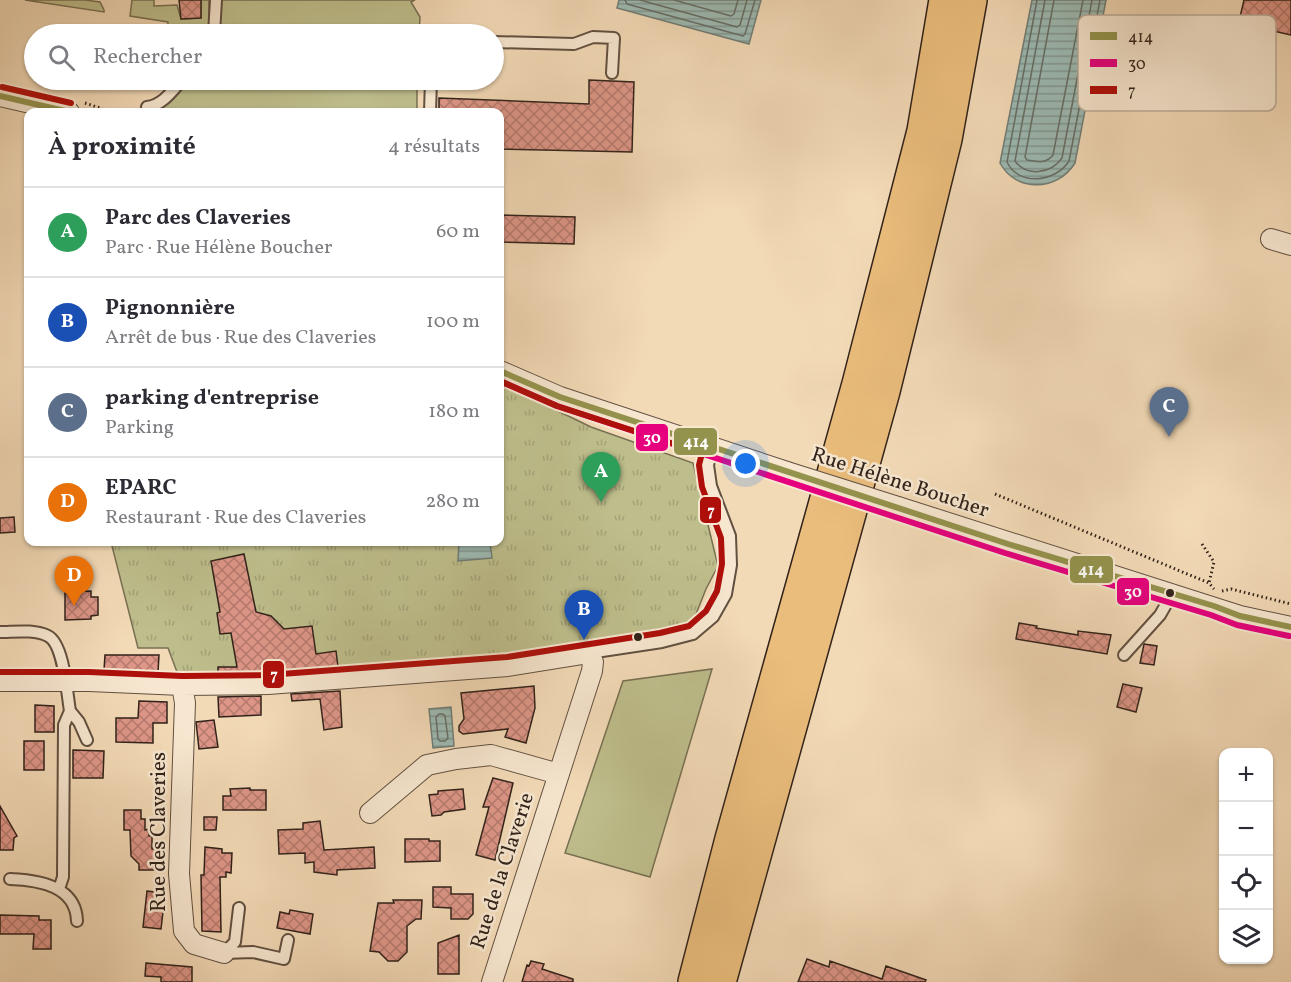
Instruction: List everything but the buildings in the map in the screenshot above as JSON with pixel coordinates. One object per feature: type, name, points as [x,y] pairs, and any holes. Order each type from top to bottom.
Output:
[{"type":"highway","points":[[694,982],[859,384],[921,143],[946,0]]},
{"type":"highway","points":[[719,982],[883,391],[945,139],[970,0]]},
{"type":"street","points":[[0,96],[52,108]]},
{"type":"street","points":[[1271,239],[1291,244]]},
{"type":"street","name":"Rue Hélène Boucher","points":[[504,374],[560,398],[787,472],[1240,616],[1291,627]]},
{"type":"street","points":[[0,681],[182,685],[268,684],[508,666],[589,653]]},
{"type":"street","name":"Rue de la Claverie","points":[[492,982],[592,671],[593,662],[589,653]]},
{"type":"street","name":"Rue des Claveries","points":[[182,685],[185,703],[179,874],[184,932],[194,944],[224,952]]},
{"type":"street","name":"Rue de la Claverie","points":[[370,813],[427,765],[446,761],[490,755],[559,774]]},
{"type":"lane","points":[[215,24],[216,0]]},
{"type":"lane","points":[[504,42],[574,44],[593,37],[614,38],[612,73]]},
{"type":"lane","points":[[147,107],[155,106],[173,90]]},
{"type":"lane","points":[[430,108],[431,90]]},
{"type":"lane","points":[[589,653],[662,642],[693,634],[713,617],[726,594],[731,565],[730,536],[711,486],[708,465],[713,447]]},
{"type":"lane","points":[[1124,655],[1160,615],[1172,594]]},
{"type":"lane","points":[[0,632],[49,636],[58,646],[70,711],[79,722],[87,740]]},
{"type":"lane","points":[[59,889],[63,877],[64,725],[70,711]]},
{"type":"lane","points":[[10,879],[34,881],[59,889],[70,898],[74,905],[77,921]]},
{"type":"lane","points":[[224,952],[235,942],[239,908]]},
{"type":"lane","points":[[224,952],[253,952],[284,959],[288,940]]},
{"type":"path","points":[[995,494],[1209,583],[1217,592],[1231,589],[1291,604]]},
{"type":"path","points":[[1202,544],[1214,562],[1209,583]]},
{"type":"green space","points":[[25,0],[100,2],[104,12]]},
{"type":"green space","points":[[132,0],[154,0],[154,6],[177,5],[181,19],[201,18],[201,0],[209,0],[209,24],[168,24],[168,22],[130,16]]},
{"type":"green space","points":[[221,0],[415,0],[411,2],[420,17],[420,24],[220,24]]},
{"type":"green space","points":[[180,90],[417,90],[417,108],[160,108]]},
{"type":"green space","points":[[504,385],[591,427],[693,463],[718,566],[692,624],[467,661],[269,681],[180,680],[168,648],[138,648],[112,546],[504,546]]},
{"type":"green space","points":[[712,669],[650,877],[565,853],[623,681]]},
{"type":"water","points":[[619,0],[761,0],[749,44],[617,8]]},
{"type":"water","points":[[1032,0],[1106,0],[1103,15],[1078,15],[1078,111],[1085,111],[1075,163],[1058,179],[1037,185],[1016,180],[1000,163]]},
{"type":"water","points":[[459,546],[490,546],[492,558],[458,561]]},
{"type":"water","points":[[451,707],[454,746],[433,748],[429,709]]},
{"type":"transit line","name":"7","points":[[2,87],[71,103]]},
{"type":"transit line","name":"414","points":[[0,96],[52,108]]},
{"type":"transit line","name":"414","points":[[504,373],[560,397],[1008,544],[1214,606],[1240,616],[1291,627]]},
{"type":"transit line","name":"30","points":[[504,383],[557,406],[1005,553],[1211,615],[1237,625],[1289,636]]},
{"type":"transit line","name":"7","points":[[0,672],[89,672],[182,676],[268,675],[507,657],[660,633],[689,626],[706,611],[717,591],[722,564],[721,538],[702,487],[699,465],[702,453],[557,406],[504,383]]},
{"type":"place","name":"parking d'entreprise","points":[[1169,437]]},
{"type":"place","name":"Parc des Claveries","points":[[601,502]]},
{"type":"place","name":"EPARC","points":[[74,606]]},
{"type":"place","name":"Pignonnière","points":[[584,640]]}]
